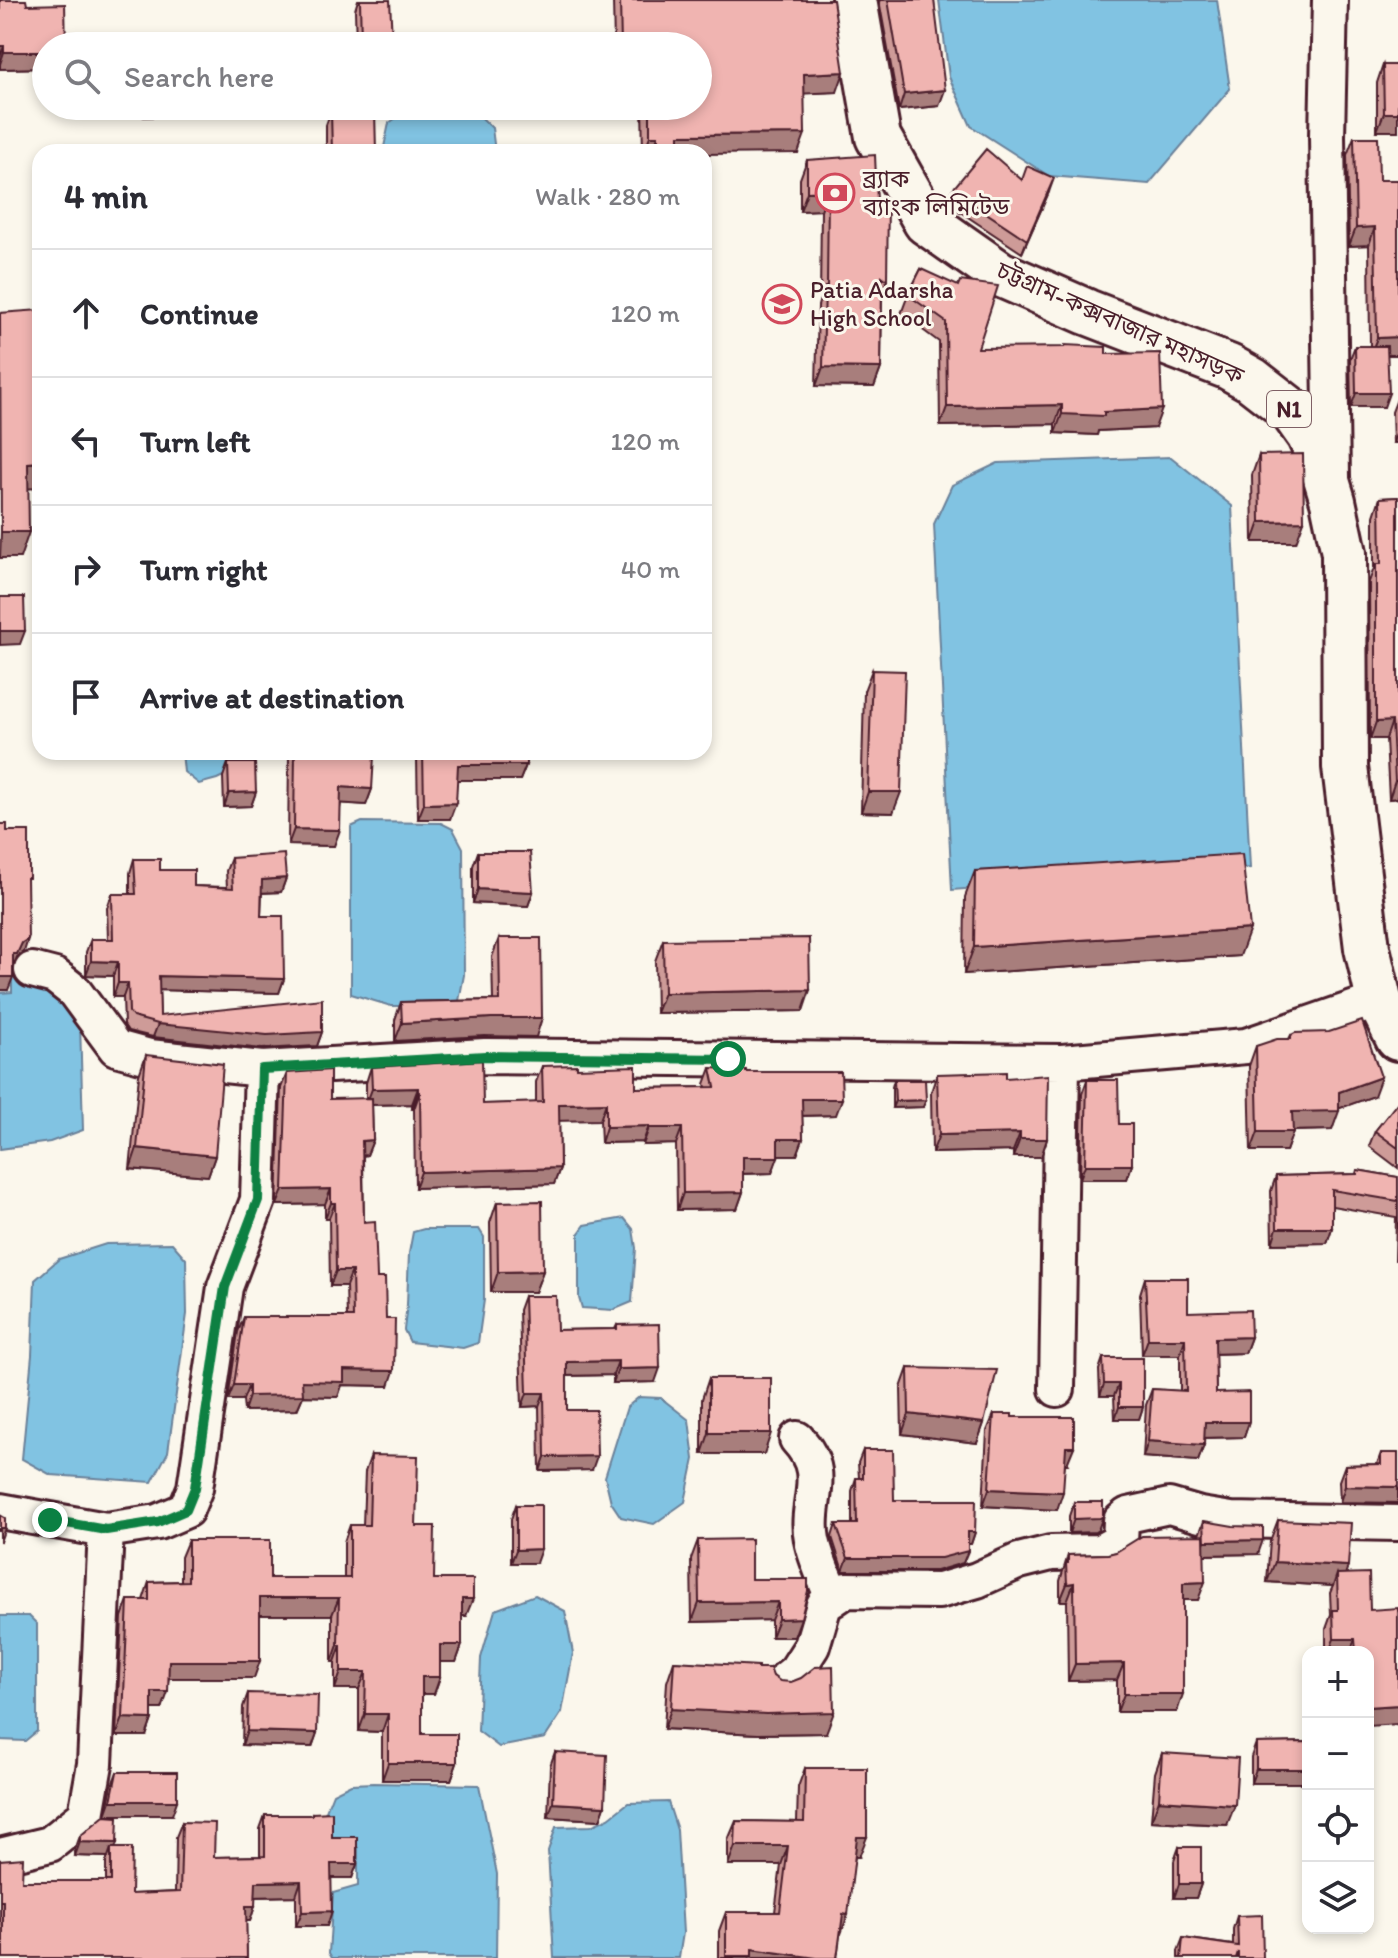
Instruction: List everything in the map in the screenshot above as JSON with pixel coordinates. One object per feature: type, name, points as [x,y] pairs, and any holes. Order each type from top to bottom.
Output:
[{"type":"highway","name":"চট্টগ্রাম-কক্সবাজার মহাসড়ক","points":[[854,0],[878,137],[926,222],[1000,274],[1087,312],[1229,367],[1252,380],[1292,411],[1309,435],[1333,501],[1344,553],[1345,767],[1367,948],[1379,1000],[1398,1038]]},
{"type":"street","points":[[1330,0],[1327,136],[1333,501]]},
{"type":"street","points":[[32,970],[55,976],[74,991],[116,1048],[149,1057],[262,1069],[485,1056],[1062,1062],[1246,1046],[1379,1000]]},
{"type":"street","points":[[1057,1389],[1062,1062]]},
{"type":"street","points":[[0,1511],[106,1530],[158,1522],[186,1510],[195,1488],[225,1287],[258,1200],[262,1069]]},
{"type":"street","points":[[797,1439],[814,1463],[811,1538],[833,1599]]},
{"type":"street","points":[[781,1683],[796,1671],[812,1646],[824,1605],[846,1590],[939,1591],[977,1580],[1019,1561],[1051,1553],[1100,1552],[1120,1541],[1121,1521],[1128,1515],[1169,1506],[1231,1520],[1398,1523]]},
{"type":"street","points":[[0,1856],[50,1844],[86,1815],[95,1764],[106,1530]]},
{"type":"water","points":[[939,0],[1217,0],[1230,89],[1149,184],[1049,176],[971,126],[949,77]]},
{"type":"water","points":[[393,120],[484,120],[492,128],[494,144],[385,144],[389,123]]},
{"type":"water","points":[[1171,457],[1232,506],[1250,868],[952,890],[934,524],[952,485],[998,463]]},
{"type":"water","points":[[183,760],[244,760],[244,766],[199,784],[184,772]]},
{"type":"water","points":[[362,822],[441,823],[453,829],[463,848],[464,975],[458,1006],[391,1006],[351,994],[351,827]]},
{"type":"water","points":[[12,975],[40,977],[80,1022],[83,1130],[50,1142],[0,1149],[0,993],[12,992]]},
{"type":"water","points":[[624,1218],[633,1229],[636,1248],[632,1302],[613,1310],[582,1308],[579,1298],[579,1233],[585,1225]]},
{"type":"water","points":[[424,1229],[479,1229],[484,1237],[484,1300],[478,1343],[463,1348],[410,1342],[404,1330],[413,1232]]},
{"type":"water","points":[[172,1243],[186,1259],[187,1314],[168,1452],[152,1482],[51,1475],[22,1459],[32,1355],[35,1280],[59,1259],[106,1244]]},
{"type":"water","points":[[639,1397],[661,1398],[689,1420],[694,1459],[685,1502],[654,1524],[621,1517],[611,1502],[605,1477],[627,1407]]},
{"type":"water","points":[[535,1595],[565,1611],[573,1653],[562,1712],[545,1738],[499,1747],[478,1731],[481,1658],[495,1610]]},
{"type":"water","points":[[0,1616],[29,1616],[37,1624],[37,1731],[25,1741],[0,1740]]},
{"type":"water","points":[[351,1784],[479,1785],[497,1874],[496,1958],[332,1958],[329,1953],[333,1893],[358,1886],[358,1848],[333,1847],[325,1813],[333,1793]]},
{"type":"water","points":[[668,1802],[677,1830],[683,1933],[679,1958],[554,1958],[548,1851],[556,1827],[591,1826],[609,1818],[628,1803]]},
{"type":"building","points":[[0,0],[26,0],[27,5],[65,4],[66,32],[32,32],[32,52],[4,52],[4,46],[0,46]]},
{"type":"building","points":[[360,0],[390,0],[392,32],[361,32]]},
{"type":"building","points":[[620,0],[833,0],[844,72],[804,74],[805,134],[679,135],[679,144],[658,144],[658,136],[650,136],[650,120],[712,120],[712,32],[621,32]]},
{"type":"building","points":[[888,0],[934,0],[945,90],[904,94]]},
{"type":"building","points":[[1383,65],[1398,65],[1398,113],[1384,113]]},
{"type":"building","points":[[331,120],[375,120],[376,144],[332,144]]},
{"type":"building","points":[[1354,137],[1378,137],[1379,180],[1398,180],[1398,337],[1377,338],[1375,227],[1356,228]]},
{"type":"building","points":[[986,149],[1022,180],[1027,166],[1054,178],[1027,240],[952,190]]},
{"type":"building","points":[[875,155],[877,202],[888,202],[887,280],[882,276],[881,368],[823,367],[828,191],[807,192],[807,160]]},
{"type":"building","points":[[921,269],[958,286],[960,281],[998,286],[978,348],[1065,345],[1106,347],[1106,354],[1160,353],[1162,409],[1104,412],[1104,416],[1062,414],[1062,405],[947,407],[946,322],[908,295]]},
{"type":"building","points":[[32,311],[29,532],[1,532],[0,313]]},
{"type":"building","points":[[1355,346],[1387,346],[1389,393],[1356,393]]},
{"type":"building","points":[[1303,454],[1304,521],[1260,522],[1259,455]]},
{"type":"building","points":[[1398,497],[1398,781],[1395,781],[1392,721],[1376,722],[1376,564],[1381,564],[1380,498]]},
{"type":"building","points":[[0,597],[24,597],[25,631],[0,631]]},
{"type":"building","points":[[872,670],[905,671],[901,792],[868,792]]},
{"type":"building","points":[[295,760],[374,760],[372,789],[341,787],[340,830],[294,829]]},
{"type":"building","points":[[423,760],[526,760],[526,765],[458,765],[456,803],[424,804]]},
{"type":"building","points":[[228,763],[255,763],[256,792],[229,793]]},
{"type":"building","points":[[0,824],[7,824],[7,831],[29,831],[28,939],[22,943],[17,954],[13,954],[13,977],[0,977]]},
{"type":"building","points":[[478,852],[530,852],[533,892],[478,889]]},
{"type":"building","points":[[284,854],[286,878],[262,880],[261,916],[283,916],[284,979],[159,976],[160,1016],[322,999],[322,1032],[267,1035],[158,1024],[133,1017],[129,1012],[128,983],[118,983],[118,962],[91,961],[91,939],[113,939],[112,894],[136,894],[134,859],[160,859],[160,870],[194,870],[194,886],[233,888],[231,858]]},
{"type":"building","points":[[1242,854],[1250,929],[974,947],[975,871]]},
{"type":"building","points":[[499,938],[541,938],[542,1018],[402,1023],[401,1002],[500,1000]]},
{"type":"building","points":[[809,938],[810,990],[664,993],[663,940]]},
{"type":"building","points":[[1362,1021],[1381,1077],[1339,1092],[1339,1111],[1292,1112],[1293,1132],[1258,1132],[1256,1046],[1277,1039],[1291,1039],[1295,1033],[1329,1032]]},
{"type":"building","points":[[146,1055],[223,1064],[215,1156],[137,1148]]},
{"type":"building","points":[[482,1060],[483,1104],[543,1102],[542,1066],[577,1065],[577,1068],[636,1066],[636,1088],[715,1087],[711,1068],[746,1072],[841,1072],[842,1099],[802,1099],[803,1139],[778,1139],[778,1157],[743,1157],[743,1192],[683,1193],[682,1128],[606,1127],[606,1103],[559,1104],[560,1168],[421,1172],[420,1092],[418,1088],[372,1089],[371,1067]]},
{"type":"building","points":[[330,1070],[330,1099],[372,1098],[373,1140],[362,1141],[364,1222],[375,1221],[377,1278],[385,1278],[386,1319],[395,1319],[394,1371],[344,1370],[344,1382],[302,1381],[303,1395],[249,1396],[249,1385],[234,1385],[244,1317],[353,1317],[352,1271],[336,1271],[335,1203],[331,1203],[331,1189],[283,1190],[287,1073]]},
{"type":"building","points":[[1006,1072],[1006,1078],[1048,1075],[1047,1139],[1020,1139],[1020,1133],[939,1135],[937,1074]]},
{"type":"building","points":[[894,1080],[925,1080],[926,1100],[895,1101]]},
{"type":"building","points":[[1087,1080],[1118,1080],[1119,1124],[1132,1124],[1132,1165],[1085,1165]]},
{"type":"building","points":[[1398,1102],[1398,1148],[1375,1131]]},
{"type":"building","points":[[1357,1170],[1398,1177],[1398,1201],[1332,1190],[1332,1228],[1277,1228],[1276,1176],[1357,1174]]},
{"type":"building","points":[[542,1201],[543,1271],[498,1272],[497,1202]]},
{"type":"building","points":[[1145,1278],[1188,1278],[1188,1312],[1250,1310],[1251,1337],[1215,1338],[1216,1393],[1249,1392],[1249,1422],[1205,1422],[1204,1445],[1148,1441],[1152,1389],[1186,1391],[1185,1339],[1148,1339]]},
{"type":"building","points":[[524,1296],[556,1296],[557,1330],[617,1329],[617,1325],[659,1324],[660,1368],[618,1369],[618,1361],[567,1362],[567,1410],[596,1410],[597,1456],[545,1457],[544,1393],[527,1393]]},
{"type":"building","points":[[1103,1358],[1143,1358],[1143,1407],[1119,1407],[1119,1384],[1104,1384]]},
{"type":"building","points":[[908,1368],[997,1370],[984,1423],[909,1414]]},
{"type":"building","points":[[709,1378],[771,1378],[771,1433],[709,1433]]},
{"type":"building","points":[[994,1414],[1074,1417],[1074,1447],[1066,1447],[1063,1492],[989,1489]]},
{"type":"building","points":[[863,1450],[893,1450],[894,1500],[976,1500],[975,1532],[968,1532],[968,1551],[941,1558],[848,1558],[836,1524],[857,1524],[856,1478],[863,1478]]},
{"type":"building","points":[[1381,1453],[1398,1453],[1398,1487],[1345,1486],[1345,1465],[1381,1464]]},
{"type":"building","points":[[371,1455],[418,1456],[416,1526],[435,1526],[434,1579],[473,1579],[473,1599],[462,1599],[462,1645],[440,1645],[440,1677],[422,1677],[422,1734],[457,1734],[457,1763],[388,1763],[388,1714],[365,1714],[366,1672],[341,1672],[339,1598],[260,1598],[260,1661],[169,1661],[168,1692],[152,1692],[152,1719],[123,1718],[128,1600],[149,1600],[149,1582],[188,1581],[188,1540],[270,1540],[270,1578],[350,1578],[350,1525],[369,1525]]},
{"type":"building","points":[[1074,1502],[1103,1502],[1103,1516],[1074,1519]]},
{"type":"building","points":[[516,1505],[541,1505],[541,1549],[516,1550]]},
{"type":"building","points":[[0,1515],[5,1518],[5,1528],[0,1528]]},
{"type":"building","points":[[1278,1520],[1351,1523],[1348,1566],[1275,1562]]},
{"type":"building","points":[[1204,1521],[1263,1527],[1263,1540],[1205,1541]]},
{"type":"building","points":[[1204,1535],[1205,1582],[1183,1583],[1183,1694],[1124,1694],[1124,1663],[1075,1664],[1074,1583],[1067,1584],[1068,1555],[1116,1552],[1142,1536]]},
{"type":"building","points":[[751,1539],[751,1579],[808,1579],[801,1618],[778,1619],[778,1602],[699,1603],[698,1540]]},
{"type":"building","points":[[1369,1573],[1370,1610],[1398,1608],[1398,1705],[1374,1707],[1374,1646],[1356,1646],[1355,1639],[1334,1639],[1333,1610],[1338,1610],[1337,1574]]},
{"type":"building","points":[[674,1661],[770,1668],[773,1676],[780,1681],[791,1682],[815,1667],[833,1666],[834,1712],[766,1714],[671,1709]]},
{"type":"building","points":[[248,1693],[318,1695],[317,1733],[247,1731]]},
{"type":"building","points":[[1302,1742],[1302,1769],[1256,1769],[1256,1743]]},
{"type":"building","points":[[555,1752],[607,1755],[605,1806],[553,1803]]},
{"type":"building","points":[[1162,1753],[1238,1758],[1235,1805],[1159,1800]]},
{"type":"building","points":[[805,1768],[867,1768],[867,1837],[857,1837],[848,1915],[843,1914],[837,1958],[752,1949],[752,1956],[726,1956],[726,1912],[780,1912],[788,1846],[735,1846],[736,1821],[804,1822]]},
{"type":"building","points":[[117,1772],[177,1772],[177,1801],[111,1801]]},
{"type":"building","points":[[332,1812],[332,1837],[357,1837],[357,1864],[331,1864],[332,1911],[302,1912],[301,1881],[256,1882],[255,1906],[246,1906],[247,1958],[3,1958],[0,1860],[23,1858],[22,1881],[111,1881],[111,1848],[132,1848],[131,1894],[180,1892],[182,1822],[215,1823],[214,1857],[265,1856],[265,1815]]},
{"type":"building","points":[[104,1816],[118,1817],[117,1843],[80,1842],[80,1836]]},
{"type":"building","points":[[1179,1847],[1201,1847],[1201,1884],[1179,1884]]},
{"type":"building","points":[[1262,1915],[1263,1958],[1238,1958],[1238,1952],[1236,1958],[1181,1958],[1183,1938],[1238,1946],[1237,1916]]},
{"type":"place","name":"ব্র্যাক ব্যাংক লিমিটেড","points":[[835,193]]},
{"type":"place","name":"Patia Adarsha High School","points":[[782,304]]},
{"type":"route","points":[[50,1520],[106,1530],[158,1522],[186,1510],[195,1488],[225,1287],[258,1200],[262,1069],[485,1056],[728,1059]]}]
